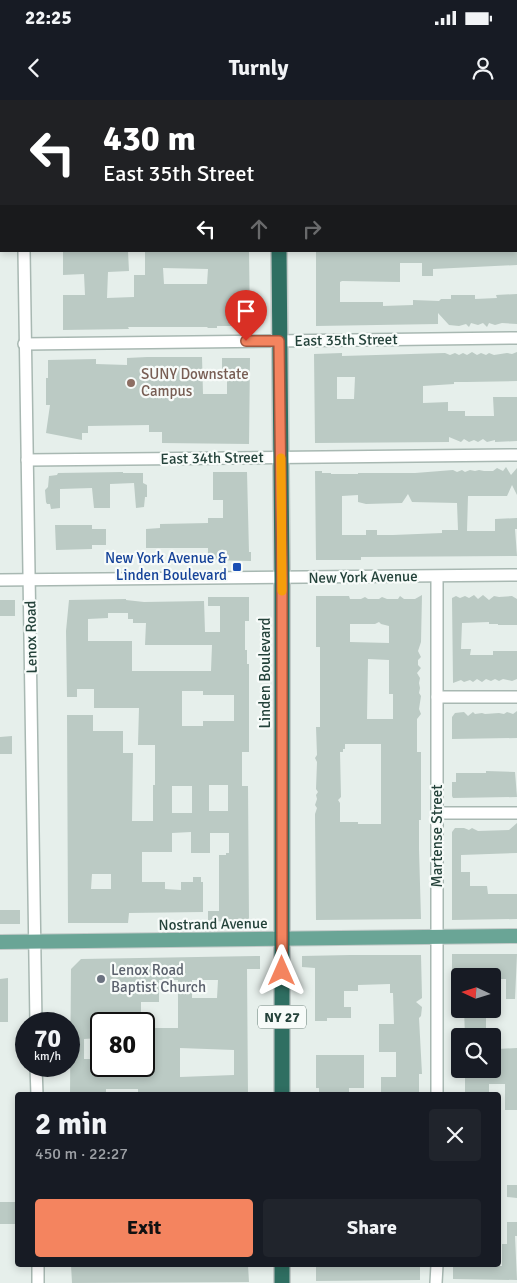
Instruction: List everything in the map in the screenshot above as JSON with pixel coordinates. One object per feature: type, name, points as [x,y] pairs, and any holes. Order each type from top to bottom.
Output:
[{"type":"highway","name":"Linden Boulevard","points":[[279,252],[282,578],[282,1092]]},
{"type":"highway","points":[[282,1267],[282,1283]]},
{"type":"main road","name":"Nostrand Avenue","points":[[0,942],[517,936]]},
{"type":"street","name":"Lenox Road","points":[[24,252],[36,1012]]},
{"type":"street","name":"East 35th Street","points":[[24,344],[517,338]]},
{"type":"street","name":"East 34th Street","points":[[26,460],[517,455]]},
{"type":"street","name":"New York Avenue","points":[[0,580],[517,576]]},
{"type":"street","name":"Martense Street","points":[[437,577],[437,1092]]},
{"type":"street","points":[[437,697],[517,697]]},
{"type":"street","points":[[437,813],[517,813]]},
{"type":"street","points":[[36,1077],[37,1092]]},
{"type":"street","points":[[38,1267],[38,1283]]},
{"type":"street","points":[[436,1267],[436,1283]]},
{"type":"building","points":[[63,252],[128,252],[129,271],[108,272],[107,298],[134,297],[134,275],[145,275],[145,252],[249,252],[250,326],[217,326],[217,328],[128,327],[129,329],[63,330],[63,295],[85,295],[84,274],[63,275]],"holes":[[[163,268],[208,269],[207,284],[164,284]]]},
{"type":"building","points":[[316,252],[517,252],[517,265],[433,269],[433,276],[422,276],[422,263],[400,263],[400,282],[340,282],[340,302],[383,302],[383,306],[413,305],[413,300],[439,301],[441,299],[451,299],[451,295],[475,295],[475,299],[497,298],[496,295],[517,294],[517,324],[502,323],[495,325],[489,323],[487,327],[483,323],[478,325],[471,323],[469,327],[466,324],[459,326],[449,325],[438,313],[438,324],[316,326]]},
{"type":"building","points":[[472,352],[477,355],[489,353],[494,355],[517,352],[517,381],[454,382],[454,384],[423,386],[423,403],[448,402],[448,411],[465,411],[465,416],[494,416],[493,397],[517,397],[517,441],[495,442],[495,440],[487,442],[483,439],[478,442],[474,440],[469,442],[464,439],[461,442],[449,437],[449,442],[315,443],[314,354],[342,353],[342,356],[445,353],[459,355],[463,353],[467,355]],"holes":[[[337,377],[355,377],[354,399],[337,399]]]},
{"type":"building","points":[[202,357],[203,394],[227,394],[227,371],[222,371],[222,358],[250,358],[249,444],[162,443],[162,432],[149,432],[149,425],[88,426],[88,433],[82,433],[82,440],[46,433],[50,405],[46,405],[48,360],[96,359],[96,364],[127,365],[127,358]]},
{"type":"building","points":[[506,467],[511,475],[517,468],[517,495],[512,485],[507,496],[468,496],[467,531],[495,531],[495,519],[517,518],[517,529],[515,529],[517,556],[361,557],[361,560],[316,560],[315,471],[331,474],[358,474],[453,470],[457,472],[462,470],[465,472],[470,470],[493,471],[497,468],[503,471]],"holes":[[[408,494],[412,502],[457,503],[458,530],[442,530],[442,533],[393,535],[377,535],[377,530],[366,530],[366,535],[342,535],[342,496],[358,495],[358,502],[366,504],[402,503]]]},
{"type":"building","points":[[213,472],[247,472],[249,552],[251,552],[251,561],[208,560],[208,548],[146,548],[146,529],[160,528],[160,524],[208,523],[208,518],[223,518],[223,500],[213,500]]},
{"type":"building","points":[[58,473],[143,473],[143,483],[147,485],[147,497],[145,497],[144,507],[136,508],[134,483],[110,484],[110,508],[94,508],[92,488],[60,489],[60,508],[51,509],[50,504],[46,502],[45,490],[48,487],[49,476],[57,475]]},
{"type":"building","points":[[55,525],[92,525],[92,529],[106,529],[106,545],[92,545],[92,549],[56,550]]},
{"type":"building","points":[[422,595],[421,642],[418,651],[421,657],[418,660],[418,665],[421,668],[417,673],[420,678],[419,693],[421,696],[419,709],[421,714],[417,719],[417,752],[421,752],[419,849],[421,919],[316,920],[315,814],[317,808],[315,805],[318,792],[316,789],[317,762],[315,758],[317,755],[316,727],[320,727],[320,647],[316,647],[316,596],[349,596],[350,599],[365,597],[368,599],[379,599],[382,597],[398,599],[400,596],[404,599],[415,599]],"holes":[[[379,622],[389,626],[389,643],[350,642],[350,624],[375,624]],[[368,659],[389,660],[389,694],[393,694],[393,719],[367,719]],[[345,744],[381,744],[381,824],[340,822],[340,803],[338,800],[341,797],[340,752],[343,752],[343,749],[345,749]]]},
{"type":"building","points":[[474,595],[478,599],[483,595],[489,600],[494,596],[512,596],[517,599],[517,625],[498,625],[489,624],[489,622],[462,623],[461,649],[471,649],[470,655],[493,655],[493,651],[517,651],[517,679],[512,681],[503,679],[499,681],[495,679],[491,681],[486,679],[482,682],[477,679],[473,682],[461,680],[453,683],[452,598],[465,596],[469,598]]},
{"type":"building","points":[[208,597],[249,597],[249,621],[245,621],[245,650],[247,650],[247,664],[249,664],[249,752],[242,752],[242,786],[248,786],[249,922],[208,921],[208,911],[219,911],[219,855],[229,853],[229,833],[210,833],[210,853],[191,853],[191,832],[172,833],[172,852],[142,852],[142,882],[165,882],[165,889],[181,890],[181,882],[193,882],[193,877],[201,877],[201,882],[203,882],[203,912],[129,913],[128,923],[68,923],[67,715],[93,715],[93,731],[123,731],[123,753],[133,753],[132,821],[153,821],[153,785],[155,785],[155,745],[138,745],[139,708],[94,708],[94,689],[77,689],[77,697],[67,697],[66,631],[69,600],[204,601],[205,632],[220,632],[220,606],[208,606]],"holes":[[[108,613],[128,613],[128,619],[133,619],[133,623],[146,623],[145,645],[212,645],[211,671],[132,671],[132,641],[88,641],[88,619],[108,618]],[[182,691],[203,691],[203,695],[234,695],[234,721],[203,721],[203,726],[182,726]],[[209,785],[228,785],[228,811],[209,811]],[[172,786],[192,786],[192,813],[172,813]],[[92,874],[111,874],[111,889],[91,889]]]},
{"type":"building","points":[[0,600],[15,600],[15,616],[0,616]]},
{"type":"building","points":[[517,711],[517,738],[452,739],[452,717],[455,713],[464,712],[468,716],[473,712],[475,714],[504,714],[507,712],[513,714]]},
{"type":"building","points":[[12,736],[12,754],[0,754],[0,737]]},
{"type":"building","points":[[486,771],[515,772],[517,797],[453,798],[452,782],[456,782],[456,773],[486,773]]},
{"type":"building","points":[[517,823],[517,853],[461,855],[461,872],[470,872],[470,886],[487,886],[488,894],[517,894],[517,919],[452,920],[452,832],[455,828],[469,830],[472,828],[478,831],[509,830]]},
{"type":"building","points":[[0,910],[20,910],[20,924],[0,924]]},
{"type":"building","points":[[452,954],[517,954],[515,999],[506,999],[506,979],[501,979],[501,968],[452,968]]},
{"type":"building","points":[[421,955],[422,998],[416,1002],[422,1007],[419,1018],[422,1074],[419,1074],[419,1092],[381,1092],[381,1077],[396,1077],[396,1052],[379,1052],[379,1024],[394,1024],[393,993],[390,993],[390,984],[358,985],[358,991],[344,991],[344,1007],[351,1007],[351,1018],[327,1018],[327,1021],[315,1021],[315,968],[302,967],[302,956]]},
{"type":"building","points":[[260,956],[260,969],[247,969],[248,1092],[138,1092],[138,1089],[106,1089],[106,1092],[70,1092],[70,1077],[80,1077],[80,1012],[71,1012],[71,969],[81,959]],"holes":[[[192,980],[218,980],[217,998],[192,998]],[[180,1048],[234,1050],[234,1075],[180,1077]]]},
{"type":"building","points":[[8,978],[8,1022],[0,1022],[0,979]]},
{"type":"building","points":[[464,1018],[486,1018],[486,1028],[465,1028]]},
{"type":"building","points":[[517,1048],[517,1110],[505,1110],[505,1084],[489,1084],[489,1092],[465,1092],[465,1078],[501,1078],[501,1049]]},
{"type":"building","points":[[316,1055],[364,1055],[364,1088],[349,1088],[349,1092],[319,1092],[319,1088],[316,1088]]},
{"type":"building","points":[[507,1185],[517,1185],[517,1198],[507,1197]]},
{"type":"building","points":[[0,1202],[15,1202],[15,1224],[0,1224]]},
{"type":"building","points":[[507,1222],[517,1222],[517,1236],[515,1236],[517,1280],[453,1279],[453,1267],[501,1267],[502,1244],[507,1244]]},
{"type":"building","points":[[71,1267],[248,1267],[249,1282],[72,1283]]},
{"type":"building","points":[[316,1267],[420,1267],[420,1280],[316,1281]]},
{"type":"slow traffic","points":[[281,458],[282,591]]},
{"type":"place","name":"SUNY Downstate Campus","points":[[131,383]]},
{"type":"place","name":"New York Avenue & Linden Boulevard","points":[[237,567]]},
{"type":"place","name":"Lenox Road Baptist Church","points":[[101,979]]},
{"type":"route","points":[[246,341],[279,341],[282,578],[282,971]]}]
